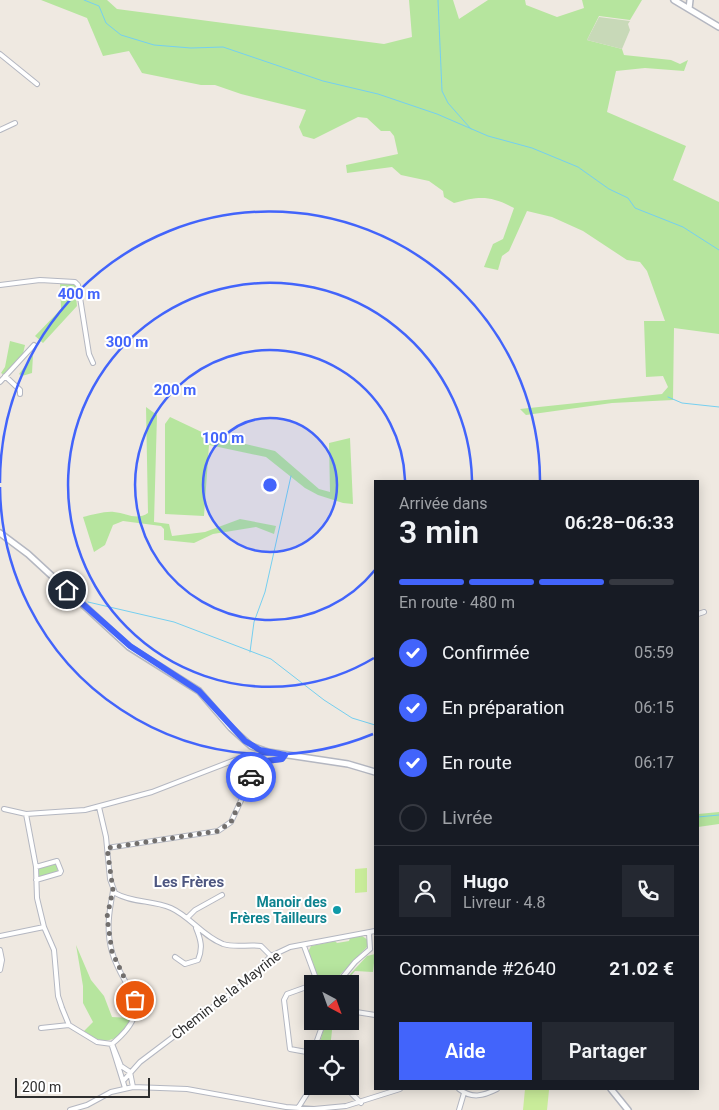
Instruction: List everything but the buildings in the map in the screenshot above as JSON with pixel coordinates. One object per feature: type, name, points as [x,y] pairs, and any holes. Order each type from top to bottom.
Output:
[{"type":"street","points":[[674,0],[719,27]]},
{"type":"street","points":[[689,9],[690,0]]},
{"type":"street","points":[[0,54],[37,84]]},
{"type":"street","points":[[0,130],[15,123]]},
{"type":"street","points":[[0,285],[40,280],[75,282],[78,285],[89,354],[93,363]]},
{"type":"street","points":[[0,382],[34,345]]},
{"type":"street","points":[[5,376],[20,390],[20,394]]},
{"type":"street","points":[[0,533],[28,554],[124,642],[199,691],[237,734],[260,750],[348,764],[374,772]]},
{"type":"street","points":[[699,614],[704,612]]},
{"type":"street","points":[[4,809],[26,814],[64,812],[99,807],[176,784],[240,758],[252,758],[259,762],[282,759],[285,755]]},
{"type":"street","points":[[107,848],[218,831],[231,822],[259,762]]},
{"type":"street","points":[[99,807],[113,890],[107,917],[112,952],[133,993],[135,1008],[129,1028],[112,1044]]},
{"type":"street","points":[[26,814],[36,867],[37,898],[44,927],[54,950],[58,996],[70,1025],[97,1042],[112,1044]]},
{"type":"street","points":[[36,867],[57,861],[61,871],[36,880]]},
{"type":"street","points":[[113,890],[122,897],[170,907],[187,918],[205,934],[223,944],[261,946],[271,956]]},
{"type":"street","points":[[187,918],[195,910],[222,895]]},
{"type":"street","points":[[175,957],[185,964],[198,960],[201,952],[201,940],[195,926]]},
{"type":"street","points":[[0,936],[44,927]]},
{"type":"street","points":[[345,975],[373,950],[372,932]]},
{"type":"street","name":"Chemin de la Mayrine","points":[[124,1080],[130,1072],[242,985],[271,956],[290,947],[304,946],[372,932]]},
{"type":"street","points":[[304,946],[315,975]]},
{"type":"street","points":[[0,950],[2,960],[0,970]]},
{"type":"street","points":[[304,988],[287,994],[284,1000],[290,1049],[304,1052]]},
{"type":"street","points":[[359,1012],[374,1015]]},
{"type":"street","points":[[42,1028],[70,1025]]},
{"type":"street","points":[[112,1044],[121,1066],[130,1072],[133,1087]]},
{"type":"street","points":[[112,1044],[125,1088]]},
{"type":"street","points":[[70,1110],[87,1105],[111,1092],[133,1087],[187,1089],[286,1109],[330,1108],[361,1103],[397,1090]]},
{"type":"street","points":[[460,1090],[464,1093],[484,1096],[495,1090]]},
{"type":"street","points":[[612,1090],[628,1110]]},
{"type":"street","points":[[459,1110],[464,1093]]},
{"type":"street","points":[[298,1108],[306,1095]]},
{"type":"street","points":[[353,1095],[361,1103]]},
{"type":"street","points":[[87,1105],[89,1110]]},
{"type":"green space","points":[[41,0],[107,0],[117,9],[384,44],[412,37],[409,0],[453,0],[459,19],[488,0],[525,0],[526,5],[557,17],[584,8],[582,0],[642,0],[630,20],[599,16],[587,40],[622,49],[624,55],[671,60],[680,64],[688,60],[684,71],[645,68],[616,71],[607,112],[686,146],[673,180],[719,202],[719,334],[674,328],[673,400],[612,403],[526,415],[520,409],[662,394],[668,387],[663,376],[646,377],[644,321],[665,321],[647,271],[640,262],[627,260],[583,231],[552,217],[527,211],[509,251],[502,256],[498,270],[484,267],[493,244],[503,239],[514,208],[498,201],[484,198],[454,203],[444,197],[443,191],[429,181],[401,175],[392,167],[347,173],[346,165],[398,154],[394,136],[390,131],[381,131],[367,118],[358,117],[314,139],[303,136],[299,127],[306,110],[241,94],[215,85],[201,85],[142,73],[129,51],[103,56],[87,18]]},
{"type":"green space","points":[[599,17],[630,21],[628,24],[630,30],[622,49],[587,40]]},
{"type":"green space","points":[[60,281],[74,283],[77,286],[75,287],[77,306],[43,343],[35,336],[61,309]]},
{"type":"green space","points":[[10,341],[25,345],[23,354],[4,375],[1,373],[5,367]]},
{"type":"green space","points":[[33,355],[32,373],[22,376],[19,374]]},
{"type":"green space","points":[[146,407],[157,415],[154,522],[169,524],[172,536],[205,532],[240,519],[276,526],[274,534],[256,527],[213,534],[194,543],[164,540],[164,529],[161,526],[123,521],[113,525],[105,545],[94,552],[83,517],[107,512],[135,516],[148,513]]},
{"type":"green space","points":[[170,417],[208,435],[275,451],[319,489],[330,492],[329,443],[350,438],[353,504],[343,503],[318,495],[305,488],[266,457],[209,445],[204,516],[165,514],[165,424]]},
{"type":"green space","points":[[719,812],[719,824],[699,827],[699,814]]},
{"type":"green space","points":[[56,863],[58,872],[38,877],[38,868]]},
{"type":"green space","points":[[367,868],[367,892],[355,893],[355,869]]},
{"type":"green space","points":[[362,936],[368,940],[368,946],[340,975],[317,975],[308,952],[311,946],[335,941],[337,943],[349,941],[350,938]]},
{"type":"green space","points":[[76,945],[91,980],[104,996],[112,1017],[130,1018],[125,1029],[110,1040],[100,1040],[82,1033],[93,1022],[83,1003],[83,986]]},
{"type":"green space","points":[[374,954],[373,972],[355,971],[349,975],[367,956]]},
{"type":"green space","points":[[323,1030],[332,1030],[331,1040],[321,1040]]},
{"type":"green space","points":[[525,1090],[549,1090],[547,1110],[523,1110]]},
{"type":"waterway","points":[[84,0],[99,6],[106,23],[121,35],[154,45],[191,48],[223,47],[323,81],[378,94],[437,114],[488,136],[532,148],[578,167],[609,189],[628,198],[635,208],[683,227],[719,250]]},
{"type":"waterway","points":[[438,0],[442,91],[448,103],[471,129]]},
{"type":"waterway","points":[[668,397],[682,403],[719,407]]},
{"type":"waterway","points":[[250,652],[254,622],[265,592],[291,476]]},
{"type":"waterway","points":[[88,602],[174,622],[271,659],[324,700],[352,718],[374,725]]},
{"type":"waterway","points":[[699,817],[719,815]]},
{"type":"way so far","points":[[135,1000],[112,952],[107,917],[113,890],[107,848],[206,834],[225,828],[231,822],[238,809],[251,777]]},
{"type":"place","name":"Manoir des Frères Tailleurs","points":[[337,910]]},
{"type":"district","name":"Les Frères","points":[[189,882]]},
{"type":"route","points":[[67,590],[139,654],[199,691],[208,699],[230,728],[251,746],[260,750],[285,755],[282,759],[259,762],[251,777]]}]
